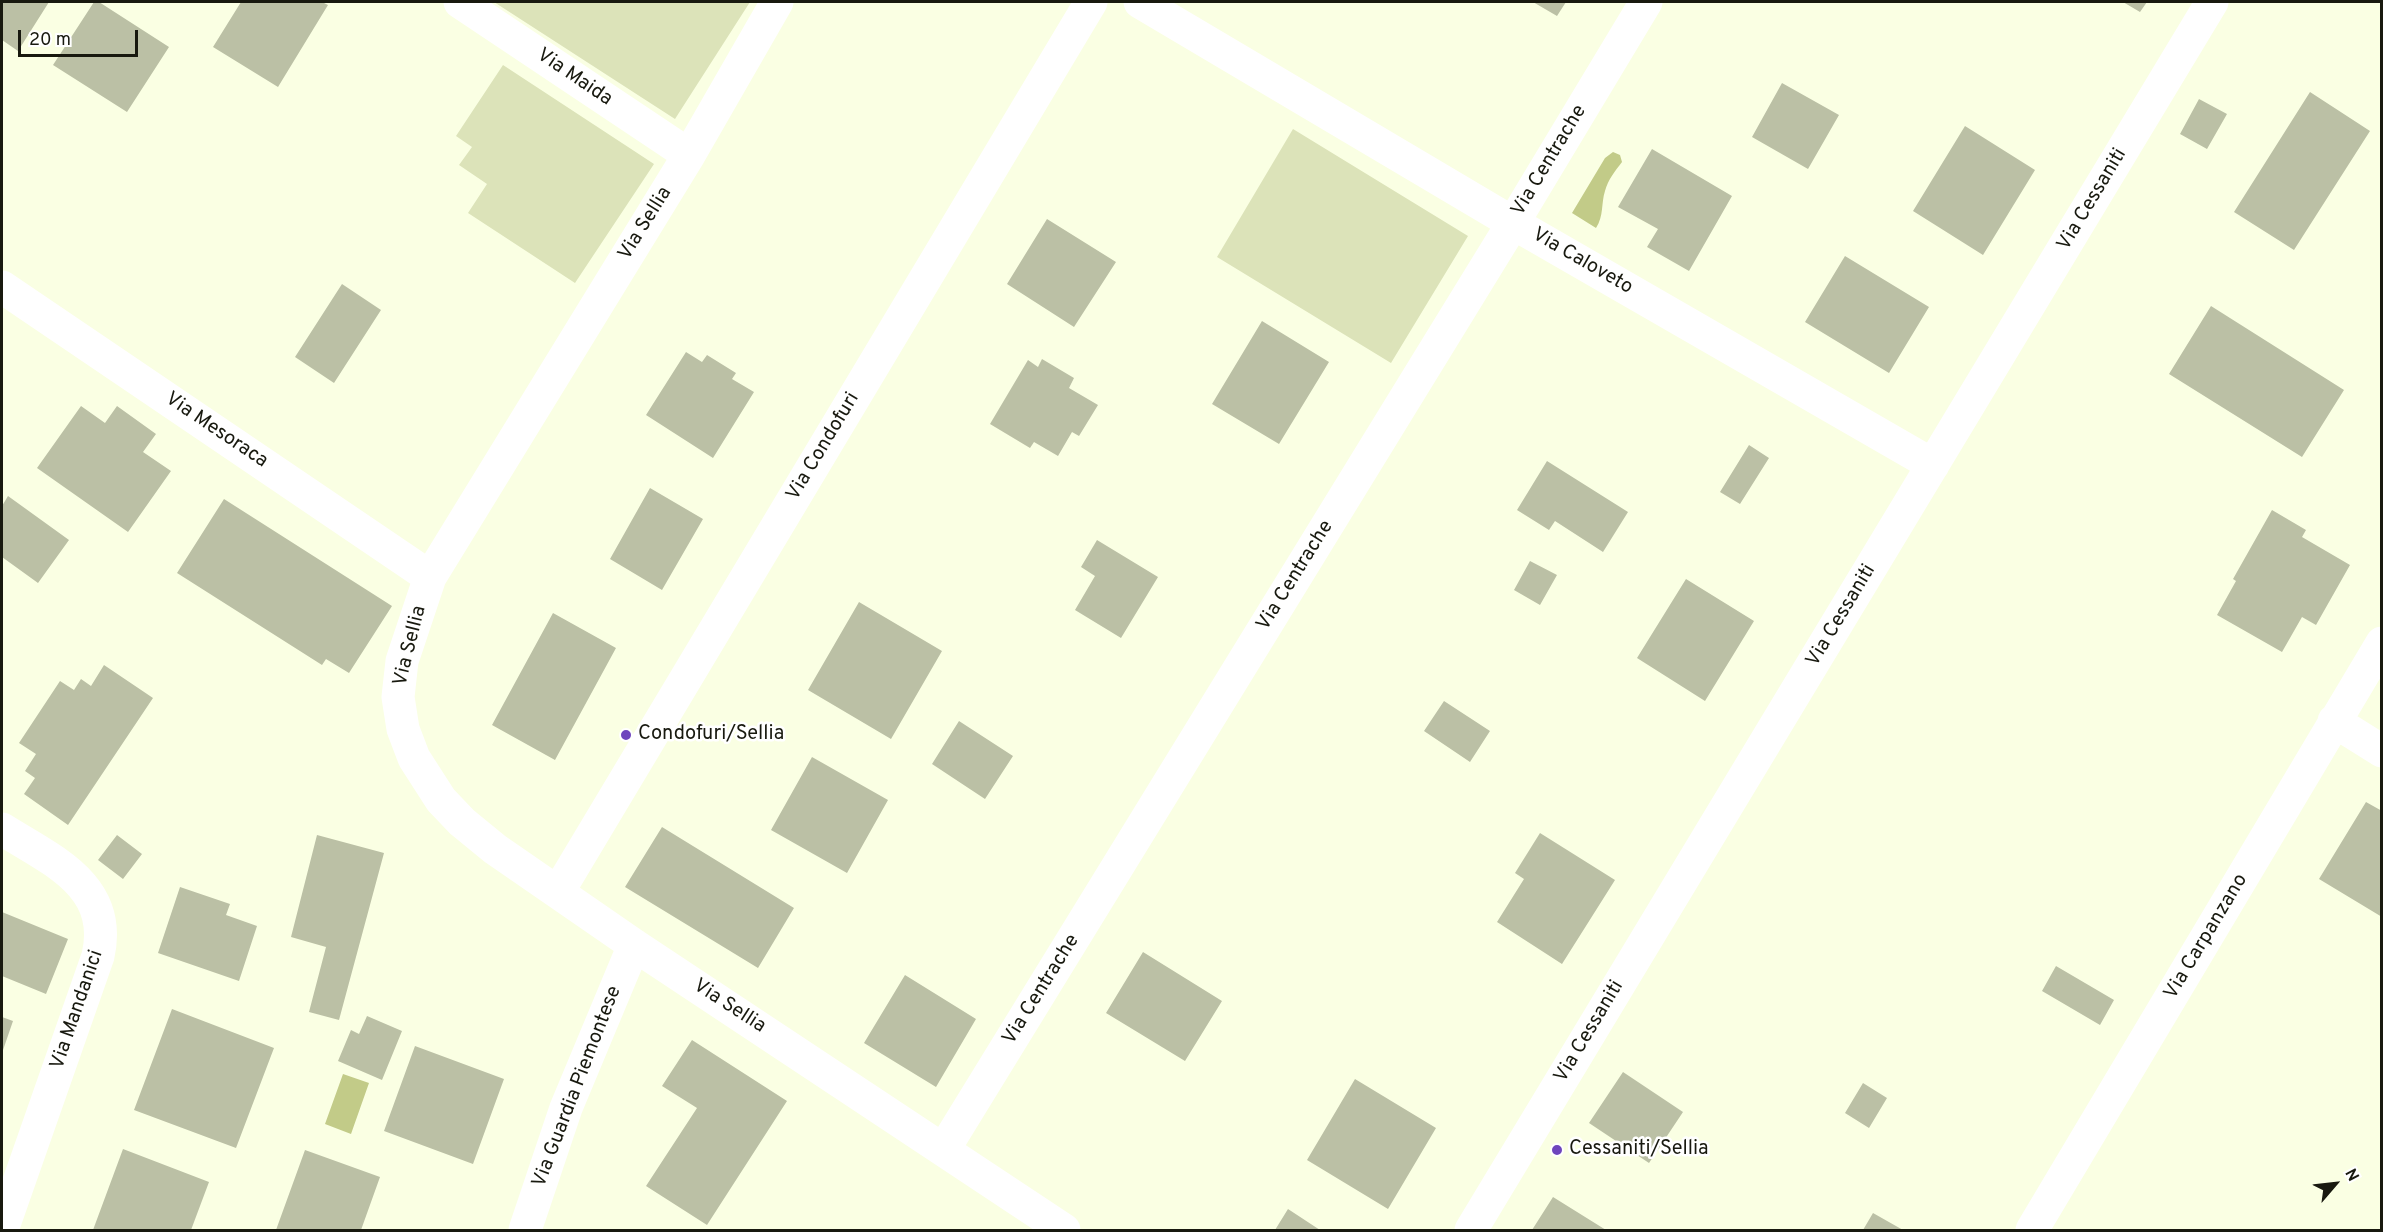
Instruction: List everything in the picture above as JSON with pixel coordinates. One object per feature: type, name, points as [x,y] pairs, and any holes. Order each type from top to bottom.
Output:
[{"type":"street","name":"Via Maida","points":[[460,2],[689,155]]},
{"type":"street","name":"Via Sellia","points":[[777,2],[689,155],[430,577],[402,662],[399,705],[407,743],[423,775],[450,811],[495,849],[634,945],[1064,1230]]},
{"type":"street","name":"Via Condofuri","points":[[558,892],[1091,2]]},
{"type":"street","name":"Via Caloveto","points":[[1140,2],[1932,465]]},
{"type":"street","name":"Via Centrache","points":[[944,1149],[1646,2]]},
{"type":"street","name":"Via Cessaniti","points":[[1470,1230],[2212,2]]},
{"type":"street","name":"Via Mesoraca","points":[[2,287],[430,577]]},
{"type":"street","name":"Via Carpanzano","points":[[2032,1230],[2382,643]]},
{"type":"street","points":[[2334,721],[2382,751]]},
{"type":"street","name":"Via Mandanici","points":[[2,829],[66,870],[84,886],[96,908],[101,933],[98,956],[2,1230]]},
{"type":"street","name":"Via Guardia Piemontese","points":[[525,1230],[566,1108],[634,945]]},
{"type":"shaded area","points":[[494,2],[750,2],[675,119]]},
{"type":"shaded area","points":[[503,65],[654,164],[575,283],[468,213],[487,184],[459,165],[472,147],[456,136]]},
{"type":"shaded area","points":[[1293,129],[1468,236],[1391,363],[1217,257]]},
{"type":"shaded area","points":[[1613,152],[1620,155],[1622,162],[1606,187],[1596,228],[1572,213],[1605,158]]},
{"type":"shaded area","points":[[343,1074],[369,1083],[351,1134],[325,1124]]},
{"type":"building","points":[[2,2],[49,2],[18,51],[2,40]]},
{"type":"building","points":[[94,2],[99,2],[169,47],[127,112],[53,65]]},
{"type":"building","points":[[241,2],[322,2],[328,5],[278,87],[213,47]]},
{"type":"building","points":[[1533,2],[1566,2],[1557,16]]},
{"type":"building","points":[[2123,2],[2147,2],[2140,12]]},
{"type":"building","points":[[1782,83],[1839,115],[1808,169],[1752,137]]},
{"type":"building","points":[[2310,92],[2370,131],[2294,250],[2234,212]]},
{"type":"building","points":[[2199,99],[2227,114],[2207,149],[2180,134]]},
{"type":"building","points":[[1965,126],[2035,170],[1983,255],[1913,211]]},
{"type":"building","points":[[1652,149],[1732,196],[1689,271],[1647,247],[1658,229],[1618,207]]},
{"type":"building","points":[[1047,219],[1116,262],[1074,327],[1007,284]]},
{"type":"building","points":[[1845,256],[1929,307],[1889,373],[1805,322]]},
{"type":"building","points":[[342,284],[381,310],[334,383],[295,357]]},
{"type":"building","points":[[2211,306],[2344,390],[2302,457],[2169,374]]},
{"type":"building","points":[[1262,321],[1329,362],[1279,444],[1212,404]]},
{"type":"building","points":[[686,352],[702,362],[707,355],[736,373],[732,379],[754,392],[713,458],[646,415]]},
{"type":"building","points":[[1042,359],[1074,378],[1069,388],[1098,405],[1079,436],[1072,432],[1058,456],[1034,442],[1030,448],[990,424],[1028,360],[1038,367]]},
{"type":"building","points":[[81,406],[105,423],[117,406],[156,434],[143,452],[171,471],[128,532],[37,468]]},
{"type":"building","points":[[1749,445],[1769,458],[1740,504],[1720,492]]},
{"type":"building","points":[[1547,461],[1628,512],[1603,552],[1555,521],[1549,530],[1517,510]]},
{"type":"building","points":[[650,488],[703,519],[662,590],[610,559]]},
{"type":"building","points":[[8,496],[69,540],[38,583],[2,557],[2,506]]},
{"type":"building","points":[[224,499],[392,606],[349,673],[326,659],[322,665],[177,573]]},
{"type":"building","points":[[2272,510],[2306,530],[2302,537],[2350,565],[2316,625],[2302,617],[2282,652],[2217,615],[2236,581],[2233,579]]},
{"type":"building","points":[[1097,540],[1158,577],[1121,638],[1075,610],[1095,576],[1081,567]]},
{"type":"building","points":[[1530,561],[1557,575],[1540,605],[1514,590]]},
{"type":"building","points":[[1686,579],[1754,621],[1705,701],[1637,658]]},
{"type":"building","points":[[859,602],[942,651],[891,739],[808,690]]},
{"type":"building","points":[[553,613],[616,648],[555,760],[492,725]]},
{"type":"building","points":[[104,665],[153,698],[68,825],[24,794],[35,778],[25,771],[36,754],[19,743],[60,681],[74,690],[81,679],[91,686]]},
{"type":"building","points":[[1444,701],[1490,731],[1470,762],[1424,731]]},
{"type":"building","points":[[959,721],[1013,756],[985,799],[932,764]]},
{"type":"building","points":[[812,757],[888,800],[847,873],[771,830]]},
{"type":"building","points":[[2366,802],[2382,811],[2382,917],[2319,879]]},
{"type":"building","points":[[662,827],[794,908],[758,968],[625,887]]},
{"type":"building","points":[[1540,833],[1615,880],[1562,964],[1497,922],[1524,879],[1515,873]]},
{"type":"building","points":[[117,835],[142,854],[123,879],[98,860]]},
{"type":"building","points":[[317,835],[384,853],[339,1020],[309,1012],[326,947],[291,937]]},
{"type":"building","points":[[180,887],[230,904],[226,915],[257,926],[239,981],[158,953]]},
{"type":"building","points":[[2,912],[68,939],[46,994],[2,976]]},
{"type":"building","points":[[1143,952],[1222,1001],[1185,1061],[1106,1013]]},
{"type":"building","points":[[2056,966],[2114,1000],[2100,1025],[2042,991]]},
{"type":"building","points":[[905,975],[976,1019],[936,1087],[864,1043]]},
{"type":"building","points":[[172,1009],[274,1048],[236,1148],[134,1110]]},
{"type":"building","points":[[367,1016],[402,1031],[382,1080],[338,1061],[351,1030],[359,1034]]},
{"type":"building","points":[[2,1017],[13,1021],[2,1053]]},
{"type":"building","points":[[692,1040],[787,1101],[707,1225],[646,1186],[697,1108],[662,1086]]},
{"type":"building","points":[[415,1046],[504,1079],[473,1164],[384,1131]]},
{"type":"building","points":[[1623,1072],[1683,1112],[1649,1163],[1589,1123]]},
{"type":"building","points":[[1355,1079],[1436,1128],[1388,1209],[1307,1160]]},
{"type":"building","points":[[1863,1083],[1887,1098],[1869,1128],[1845,1113]]},
{"type":"building","points":[[123,1149],[209,1182],[191,1230],[93,1230]]},
{"type":"building","points":[[305,1150],[380,1177],[361,1230],[276,1230]]},
{"type":"building","points":[[1553,1197],[1606,1230],[1532,1230]]},
{"type":"building","points":[[1288,1209],[1320,1230],[1275,1230]]},
{"type":"building","points":[[1873,1213],[1903,1230],[1863,1230]]},
{"type":"place","name":"Condofuri/Sellia","points":[[626,735]]},
{"type":"place","name":"Cessaniti/Sellia","points":[[1557,1150]]}]
